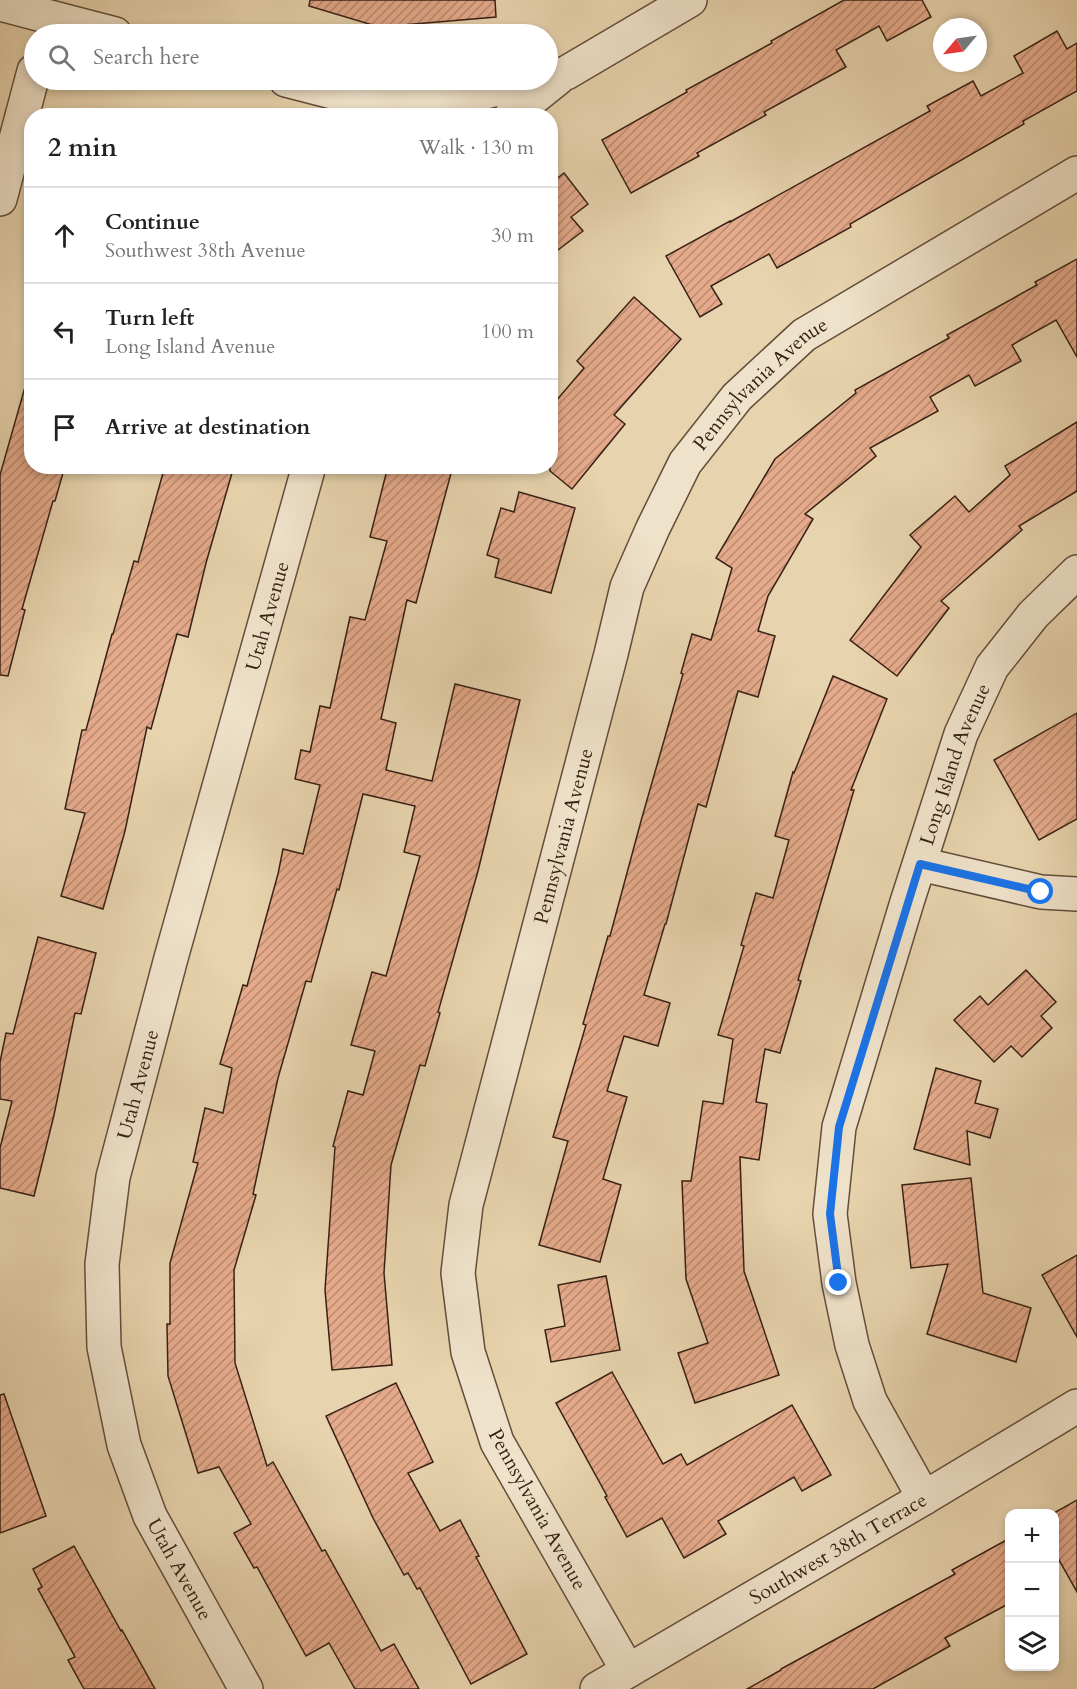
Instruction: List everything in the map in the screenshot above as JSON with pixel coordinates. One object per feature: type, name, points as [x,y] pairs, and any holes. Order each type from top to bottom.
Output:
[{"type":"street","points":[[558,72],[690,0]]},
{"type":"street","points":[[0,4],[76,24]]},
{"type":"street","points":[[24,108],[29,90]]},
{"type":"street","points":[[325,90],[396,108],[492,90]]},
{"type":"street","points":[[519,108],[536,90]]},
{"type":"street","points":[[0,200],[24,109]]},
{"type":"street","name":"Pennsylvania Avenue","points":[[628,1671],[497,1442],[468,1352],[458,1273],[466,1205],[627,587],[685,463],[737,397],[804,335],[1077,173]]},
{"type":"street","name":"Utah Avenue","points":[[246,1689],[150,1516],[124,1445],[104,1347],[102,1264],[113,1177],[174,946],[307,474]]},
{"type":"street","name":"Long Island Avenue","points":[[924,1498],[870,1401],[852,1345],[839,1283],[830,1214],[839,1127],[961,734],[992,667],[1033,615],[1077,572]]},
{"type":"street","points":[[920,864],[1041,892],[1077,894]]},
{"type":"street","name":"Southwest 38th Terrace","points":[[597,1689],[1077,1406]]},
{"type":"building","points":[[310,0],[495,0],[496,17],[414,24],[369,24],[309,6]]},
{"type":"building","points":[[844,0],[922,0],[931,17],[887,41],[879,26],[836,50],[846,67],[764,112],[766,115],[697,153],[699,156],[631,193],[602,140]]},
{"type":"building","points":[[1057,31],[1067,49],[1077,43],[1077,91],[850,224],[851,227],[777,268],[769,254],[711,286],[722,304],[700,317],[666,256],[930,111],[927,106],[973,81],[981,96],[1023,73],[1014,56]]},
{"type":"building","points":[[564,173],[588,204],[571,217],[583,231],[558,250],[558,178]]},
{"type":"building","points":[[1077,259],[1077,357],[1056,320],[1012,345],[1021,361],[975,386],[969,375],[930,397],[938,411],[870,448],[876,456],[805,514],[813,519],[768,596],[758,631],[775,636],[758,697],[738,691],[706,807],[698,804],[666,924],[644,995],[670,1003],[658,1046],[624,1036],[607,1091],[627,1097],[603,1179],[621,1185],[600,1262],[539,1245],[568,1141],[553,1137],[683,674],[681,673],[692,634],[711,640],[732,568],[716,558],[775,459],[856,393],[855,390],[949,338],[947,335],[1037,285],[1035,282]]},
{"type":"building","points":[[634,297],[681,339],[614,415],[625,424],[572,489],[554,474],[558,474],[558,399],[584,368],[577,361]]},
{"type":"building","points":[[24,391],[24,474],[63,474],[22,609],[25,610],[8,676],[0,675],[0,475]]},
{"type":"building","points":[[1077,422],[1077,491],[1019,526],[1022,530],[941,601],[949,608],[897,676],[850,640],[921,547],[910,535],[955,496],[969,512],[1010,475],[1005,466]]},
{"type":"building","points":[[163,474],[232,474],[188,637],[177,634],[151,729],[147,727],[125,831],[103,909],[61,896],[85,813],[65,809],[82,730],[86,730],[134,561],[138,562]]},
{"type":"building","points":[[386,474],[451,474],[416,603],[407,600],[381,719],[396,723],[386,770],[432,781],[455,684],[520,700],[478,871],[438,1012],[440,1013],[425,1066],[420,1065],[391,1165],[384,1273],[392,1365],[332,1370],[325,1290],[335,1147],[333,1146],[348,1091],[363,1095],[375,1051],[351,1045],[372,972],[386,976],[420,856],[404,852],[415,806],[363,794],[339,890],[337,889],[311,982],[306,981],[278,1078],[253,1194],[256,1195],[234,1270],[235,1363],[267,1466],[273,1462],[381,1651],[394,1644],[419,1689],[355,1689],[329,1643],[306,1656],[257,1567],[254,1568],[234,1533],[251,1524],[219,1467],[198,1473],[168,1376],[167,1324],[170,1324],[170,1263],[198,1163],[193,1162],[205,1108],[223,1113],[232,1068],[220,1064],[243,985],[247,986],[283,849],[303,854],[320,785],[295,779],[301,750],[310,752],[320,706],[330,708],[350,617],[365,620],[387,541],[370,537]]},
{"type":"building","points":[[519,492],[575,508],[551,593],[495,577],[499,559],[487,555],[501,508],[514,512]]},
{"type":"building","points":[[833,676],[887,699],[851,790],[854,790],[798,980],[801,981],[780,1053],[765,1049],[756,1102],[767,1104],[759,1160],[740,1157],[744,1271],[779,1375],[695,1403],[678,1353],[708,1343],[686,1279],[682,1181],[691,1181],[703,1101],[723,1104],[733,1039],[718,1035],[744,946],[741,945],[756,893],[773,898],[789,840],[775,836],[793,772]]},
{"type":"building","points":[[1077,713],[1077,819],[1039,840],[994,760]]},
{"type":"building","points":[[38,937],[96,953],[81,1014],[75,1013],[54,1115],[34,1196],[0,1188],[0,1148],[12,1101],[0,1099],[0,1062],[6,1033],[13,1034]]},
{"type":"building","points":[[1026,970],[1056,1002],[1041,1016],[1052,1028],[1022,1057],[1011,1046],[994,1062],[954,1020],[980,996],[988,1005]]},
{"type":"building","points":[[936,1068],[981,1081],[975,1103],[998,1109],[990,1138],[967,1131],[970,1165],[914,1149]]},
{"type":"building","points":[[971,1178],[983,1293],[1031,1308],[1016,1362],[927,1334],[948,1264],[911,1268],[902,1185]]},
{"type":"building","points":[[1077,1255],[1077,1337],[1042,1275]]},
{"type":"building","points":[[606,1276],[620,1350],[551,1362],[545,1330],[565,1326],[558,1285]]},
{"type":"building","points":[[612,1372],[663,1464],[681,1454],[687,1465],[792,1405],[831,1475],[802,1491],[794,1477],[718,1521],[726,1534],[684,1558],[662,1518],[627,1537],[556,1403]]},
{"type":"building","points":[[396,1383],[433,1462],[408,1473],[440,1531],[460,1520],[479,1556],[476,1557],[527,1654],[471,1684],[420,1588],[417,1589],[408,1573],[404,1575],[373,1518],[326,1416]]},
{"type":"building","points":[[4,1394],[46,1516],[0,1533],[0,1395]]},
{"type":"building","points":[[1077,1500],[1077,1592],[1059,1560],[1059,1510]]},
{"type":"building","points":[[1005,1541],[1005,1606],[945,1638],[950,1646],[873,1689],[747,1689],[955,1574],[952,1570]]},
{"type":"building","points":[[74,1546],[155,1689],[84,1689],[68,1660],[75,1657],[38,1589],[42,1587],[33,1569]]},
{"type":"route","points":[[839,1283],[830,1214],[839,1127],[920,864],[1041,892]]}]
